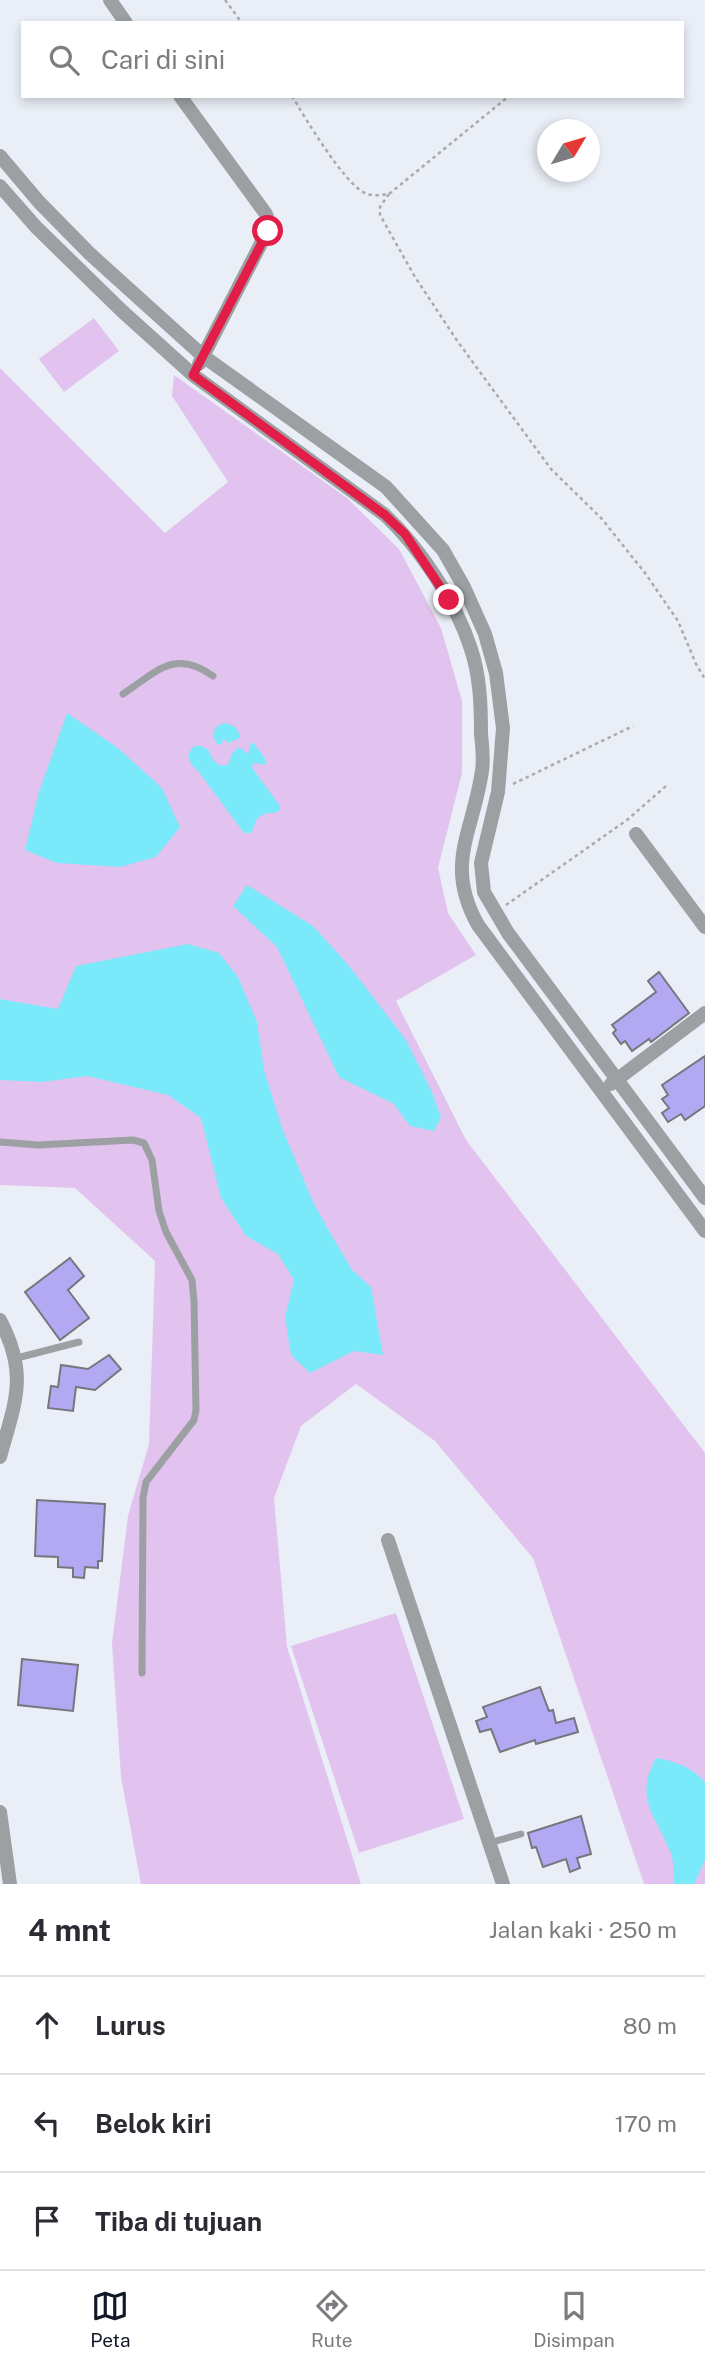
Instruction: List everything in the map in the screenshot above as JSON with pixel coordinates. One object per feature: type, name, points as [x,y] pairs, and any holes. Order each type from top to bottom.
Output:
[{"type":"street","points":[[110,0],[125,21]]},
{"type":"street","points":[[181,98],[266,214],[270,226],[193,375]]},
{"type":"street","points":[[0,156],[39,202],[89,253],[203,356],[386,487],[443,550],[464,587],[485,634],[496,673],[503,728],[498,792],[481,863],[484,892],[508,933],[705,1198]]},
{"type":"street","points":[[0,186],[36,227],[112,302],[193,375],[385,515],[405,534],[449,600],[471,648],[481,702],[482,769],[462,853],[461,883],[467,905],[478,926],[705,1231]]},
{"type":"street","points":[[636,834],[705,927]]},
{"type":"street","points":[[601,1091],[705,1013]]},
{"type":"street","points":[[0,1320],[17,1358],[18,1391],[0,1457]]},
{"type":"street","points":[[388,1540],[503,1884]]},
{"type":"street","points":[[0,1812],[10,1884]]},
{"type":"lane","points":[[123,694],[165,666],[176,663],[189,663],[213,676]]},
{"type":"lane","points":[[0,1142],[38,1145],[133,1140],[144,1143],[152,1160],[159,1211],[166,1233],[192,1280],[196,1410],[194,1420],[146,1482],[143,1511],[142,1673]]},
{"type":"lane","points":[[17,1358],[79,1342]]},
{"type":"lane","points":[[489,1843],[521,1834]]},
{"type":"path","points":[[225,0],[241,21]]},
{"type":"path","points":[[293,98],[355,187],[365,194],[389,194]]},
{"type":"path","points":[[507,98],[389,194],[380,207],[380,215],[415,277],[458,342],[551,468],[602,519],[645,573],[678,621],[696,664],[705,678]]},
{"type":"path","points":[[498,792],[633,726]]},
{"type":"path","points":[[496,913],[626,820],[666,786]]},
{"type":"shaded area","points":[[94,318],[119,351],[64,392],[39,359]]},
{"type":"shaded area","points":[[0,368],[165,533],[228,482],[172,396],[174,375],[347,498],[399,549],[441,628],[462,701],[462,773],[438,868],[448,913],[476,955],[396,1001],[466,1140],[705,1453],[705,1884],[644,1884],[533,1558],[435,1441],[356,1384],[301,1426],[274,1498],[287,1647],[361,1884],[141,1884],[121,1777],[112,1643],[128,1516],[149,1444],[155,1261],[75,1188],[0,1185]]},
{"type":"shaded area","points":[[396,1613],[464,1819],[359,1853],[291,1646]]},
{"type":"water","points":[[67,713],[119,749],[162,788],[180,827],[156,857],[120,867],[57,863],[25,850],[39,792]]},
{"type":"water","points":[[224,723],[235,727],[240,738],[228,743],[223,738],[222,745],[216,743],[213,735],[216,727]]},
{"type":"water","points":[[251,743],[254,743],[266,760],[265,765],[252,765],[253,769],[280,806],[280,810],[260,816],[251,833],[244,833],[191,764],[188,756],[197,745],[208,749],[217,764],[224,766],[228,765],[232,753],[239,747],[248,754]]},
{"type":"water","points":[[247,885],[313,926],[350,967],[406,1040],[441,1117],[434,1131],[410,1126],[394,1104],[339,1077],[277,947],[233,906]]},
{"type":"water","points":[[188,944],[219,953],[238,977],[257,1022],[264,1070],[282,1128],[314,1204],[352,1270],[371,1287],[383,1355],[354,1351],[310,1373],[291,1355],[285,1317],[294,1280],[278,1254],[246,1236],[221,1198],[201,1118],[168,1095],[87,1076],[42,1082],[0,1080],[0,999],[58,1009],[76,966]]},
{"type":"water","points":[[656,1758],[682,1766],[705,1782],[705,1860],[694,1884],[674,1884],[671,1855],[649,1806],[647,1785]]},
{"type":"building","points":[[659,972],[689,1013],[651,1042],[649,1039],[632,1051],[625,1041],[621,1044],[613,1033],[616,1030],[612,1025],[656,992],[648,981]]},
{"type":"building","points":[[705,1056],[705,1106],[685,1120],[681,1114],[668,1122],[662,1113],[669,1108],[662,1099],[668,1095],[662,1085]]},
{"type":"building","points":[[70,1258],[84,1276],[68,1290],[89,1318],[60,1340],[25,1292]]},
{"type":"building","points":[[109,1355],[121,1369],[95,1390],[76,1387],[73,1411],[48,1408],[51,1386],[58,1387],[61,1365],[88,1369]]},
{"type":"building","points":[[37,1500],[105,1504],[102,1561],[98,1561],[98,1568],[85,1567],[84,1578],[73,1577],[73,1568],[58,1567],[58,1557],[35,1556]]},
{"type":"building","points":[[22,1659],[78,1665],[73,1711],[18,1705]]},
{"type":"building","points":[[540,1687],[549,1711],[553,1710],[556,1723],[574,1718],[578,1732],[536,1744],[535,1740],[500,1752],[491,1729],[480,1732],[476,1721],[487,1717],[483,1707]]},
{"type":"building","points":[[581,1816],[591,1854],[577,1858],[580,1868],[570,1872],[566,1859],[543,1867],[536,1847],[532,1848],[528,1833]]},
{"type":"route","points":[[268,231],[193,375],[385,515],[405,534],[449,600]]}]
